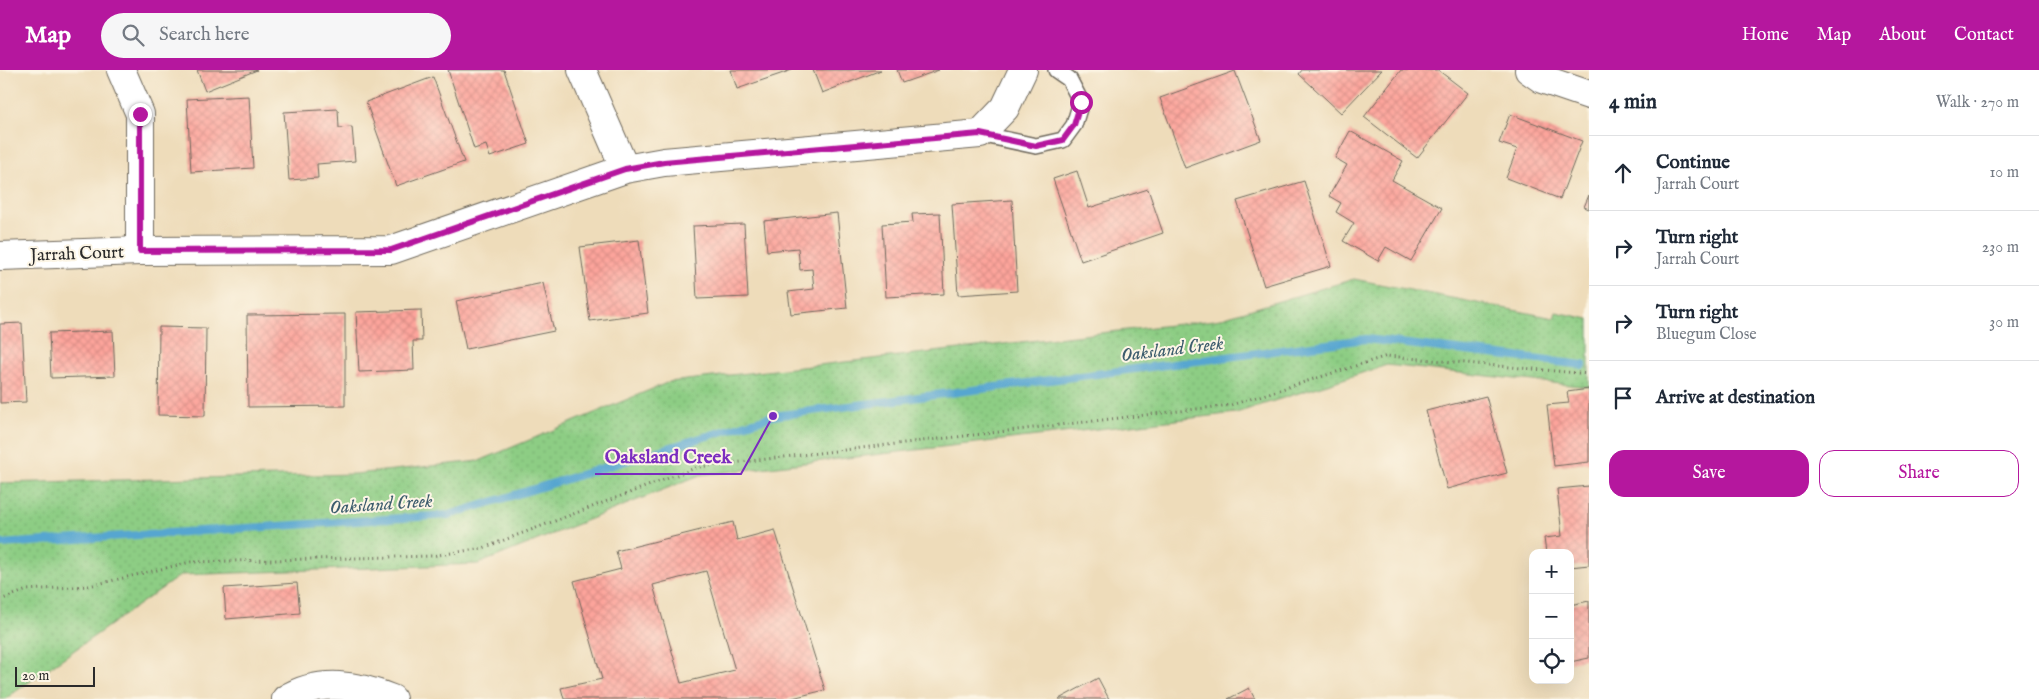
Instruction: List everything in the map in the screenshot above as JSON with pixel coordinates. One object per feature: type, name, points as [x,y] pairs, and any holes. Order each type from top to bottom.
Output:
[{"type":"street","points":[[122,70],[140,114],[140,251]]},
{"type":"street","points":[[582,70],[625,169]]},
{"type":"street","points":[[980,134],[1005,108],[1023,70]]},
{"type":"street","points":[[1529,70],[1542,79],[1589,95]]},
{"type":"street","name":"Jarrah Court","points":[[0,256],[140,251],[391,250],[625,169],[664,162],[980,134]]},
{"type":"street","points":[[286,699],[295,693],[327,684],[370,690],[392,699]]},
{"type":"lane","name":"Jarrah Court","points":[[980,134],[1036,146],[1063,140],[1074,125],[1081,102],[1069,79],[1056,70]]},
{"type":"path","points":[[0,600],[28,590],[89,586],[191,562],[432,556],[457,553],[483,548],[698,467],[1231,405],[1387,356],[1589,374]]},
{"type":"green space","points":[[1354,279],[1554,318],[1556,312],[1589,319],[1589,387],[1387,365],[1236,413],[700,475],[478,564],[181,575],[5,699],[0,699],[0,483],[355,474],[479,461],[669,382],[1215,320]]},
{"type":"building","points":[[197,70],[257,70],[205,91]]},
{"type":"building","points":[[448,70],[504,70],[529,144],[490,157],[486,145],[474,149]]},
{"type":"building","points":[[731,70],[792,70],[737,89]]},
{"type":"building","points":[[813,70],[881,70],[822,93]]},
{"type":"building","points":[[897,70],[939,70],[902,83]]},
{"type":"building","points":[[1302,70],[1382,70],[1341,113],[1299,74]]},
{"type":"building","points":[[1401,70],[1438,70],[1468,93],[1417,158],[1364,117]]},
{"type":"building","points":[[1235,71],[1261,140],[1185,168],[1160,98]]},
{"type":"building","points":[[433,77],[464,162],[396,186],[366,102]]},
{"type":"building","points":[[249,96],[253,168],[191,172],[187,99]]},
{"type":"building","points":[[338,109],[339,128],[352,127],[355,161],[317,164],[318,178],[289,180],[284,112]]},
{"type":"building","points":[[1510,114],[1582,141],[1560,199],[1506,178],[1517,149],[1499,143]]},
{"type":"building","points":[[1350,131],[1403,161],[1392,180],[1442,208],[1411,261],[1386,247],[1378,261],[1343,241],[1354,223],[1336,212],[1341,203],[1329,196],[1347,165],[1335,158]]},
{"type":"building","points":[[1077,171],[1089,208],[1148,189],[1163,233],[1081,261],[1053,179]]},
{"type":"building","points":[[1304,181],[1331,266],[1264,286],[1237,201]]},
{"type":"building","points":[[1589,195],[1589,209],[1584,207]]},
{"type":"building","points":[[1012,200],[1017,291],[958,295],[952,204]]},
{"type":"building","points":[[837,213],[847,308],[791,314],[788,292],[814,289],[812,269],[800,270],[798,248],[767,251],[764,221]]},
{"type":"building","points":[[940,213],[944,294],[886,297],[882,224],[913,222],[912,214]]},
{"type":"building","points":[[744,224],[748,297],[697,299],[693,226]]},
{"type":"building","points":[[639,240],[648,313],[590,321],[580,247]]},
{"type":"building","points":[[543,283],[554,331],[466,349],[456,301]]},
{"type":"building","points":[[421,310],[422,341],[413,341],[414,370],[359,372],[356,312]]},
{"type":"building","points":[[345,314],[345,406],[248,407],[247,315]]},
{"type":"building","points":[[22,323],[26,402],[0,403],[0,324]]},
{"type":"building","points":[[159,327],[206,328],[205,416],[158,415]]},
{"type":"building","points":[[113,331],[115,376],[51,378],[49,333]]},
{"type":"building","points":[[1589,389],[1589,462],[1554,466],[1547,405],[1569,403],[1567,392]]},
{"type":"building","points":[[1486,396],[1507,473],[1447,489],[1426,411]]},
{"type":"building","points":[[1589,486],[1589,565],[1574,567],[1574,549],[1545,549],[1544,538],[1562,536],[1557,489]]},
{"type":"building","points":[[733,522],[737,540],[775,530],[825,690],[788,699],[564,699],[561,688],[602,679],[574,581],[621,569],[616,551]],"holes":[[[706,571],[735,670],[681,683],[653,585]]]},
{"type":"building","points":[[297,583],[300,613],[226,619],[224,588]]},
{"type":"building","points":[[1589,601],[1589,658],[1574,661],[1574,639],[1574,604]]},
{"type":"building","points":[[1098,678],[1109,699],[1059,699]]},
{"type":"building","points":[[1249,688],[1255,699],[1228,699]]},
{"type":"waterway","name":"Oaksland Creek","points":[[0,544],[449,515],[773,416],[1366,339],[1583,365]]},
{"type":"place","name":"Oaksland Creek","points":[[773,416]]},
{"type":"route","points":[[140,114],[140,251],[391,250],[625,169],[664,162],[980,134],[1036,146],[1063,140],[1074,125],[1081,102]]}]
